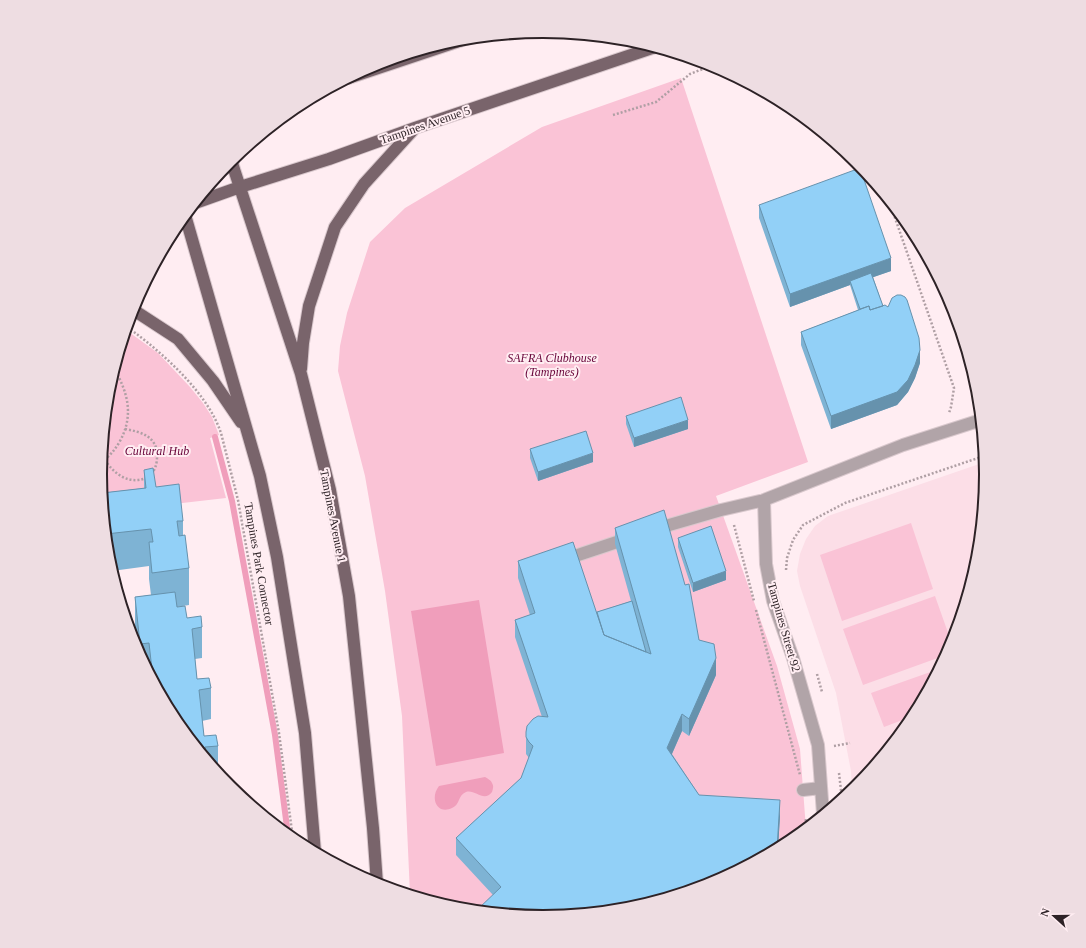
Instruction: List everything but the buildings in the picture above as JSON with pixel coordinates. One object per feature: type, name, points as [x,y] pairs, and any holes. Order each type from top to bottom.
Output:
[{"type":"main road","name":"Tampines Avenue 5","points":[[205,199],[329,159],[415,128],[645,50]]},
{"type":"main road","points":[[301,374],[303,344],[309,306],[335,227],[364,184],[415,128]]},
{"type":"main road","name":"Tampines Avenue 1","points":[[234,168],[301,374],[330,490],[349,596],[374,828],[377,877]]},
{"type":"main road","points":[[187,222],[265,496],[277,557],[305,733],[314,845]]},
{"type":"main road","points":[[138,313],[178,338],[213,381],[247,430]]},
{"type":"street","points":[[553,563],[664,527],[764,500],[904,445],[976,422]]},
{"type":"street","name":"Tampines Street 92","points":[[764,500],[766,564],[773,601],[793,658],[818,745],[823,808]]},
{"type":"street","points":[[805,790],[821,788]]},
{"type":"path","points":[[613,115],[656,102],[690,74],[704,69]]},
{"type":"path","points":[[894,216],[954,388],[951,407],[946,420]]},
{"type":"path","name":"Tampines Park Connector","points":[[131,331],[173,364],[210,409],[221,433],[238,500],[279,733],[292,830]]},
{"type":"path","points":[[108,457],[123,436],[128,414],[128,402],[118,377]]},
{"type":"path","points":[[107,463],[115,473],[132,480],[144,479],[152,473],[155,468],[158,453],[153,441],[146,435],[133,430],[125,429]]},
{"type":"path","points":[[786,572],[787,558],[793,540],[803,525],[845,503],[978,458]]},
{"type":"path","points":[[730,508],[805,790]]},
{"type":"path","points":[[816,672],[821,685],[823,698]]},
{"type":"path","points":[[832,740],[834,746],[850,743]]},
{"type":"path","points":[[838,769],[841,792]]},
{"type":"shaded area","points":[[979,464],[978,503],[971,559],[956,614],[946,641],[921,692],[906,716],[871,761],[852,781],[851,771],[836,693],[800,586],[797,571],[800,554],[806,539],[815,526],[828,516]]},
{"type":"shaded area","points":[[479,600],[504,753],[436,766],[411,611]]},
{"type":"shaded area","points":[[485,777],[491,781],[493,785],[492,792],[489,795],[483,796],[473,792],[463,793],[455,807],[447,810],[439,808],[436,804],[435,796],[439,786]]},
{"type":"green space","name":"SAFRA Clubhouse (Tampines)","points":[[681,78],[808,462],[716,496],[777,666],[800,749],[805,822],[761,852],[710,877],[683,887],[664,893],[595,907],[543,910],[514,909],[458,902],[410,889],[402,716],[385,591],[365,476],[338,371],[340,346],[347,313],[370,242],[405,208],[542,127]]},
{"type":"green space","name":"Cultural Hub","points":[[130,333],[158,353],[190,387],[212,417],[219,435],[210,438],[226,498],[109,511],[107,474],[111,417],[115,389]]},
{"type":"green space","points":[[911,523],[933,589],[842,621],[820,555]]},
{"type":"green space","points":[[935,596],[949,634],[938,658],[863,685],[843,629]]},
{"type":"green space","points":[[932,672],[921,692],[903,720],[884,727],[871,693]]},
{"type":"waterway","points":[[215,437],[232,501],[275,735],[287,827]]}]
